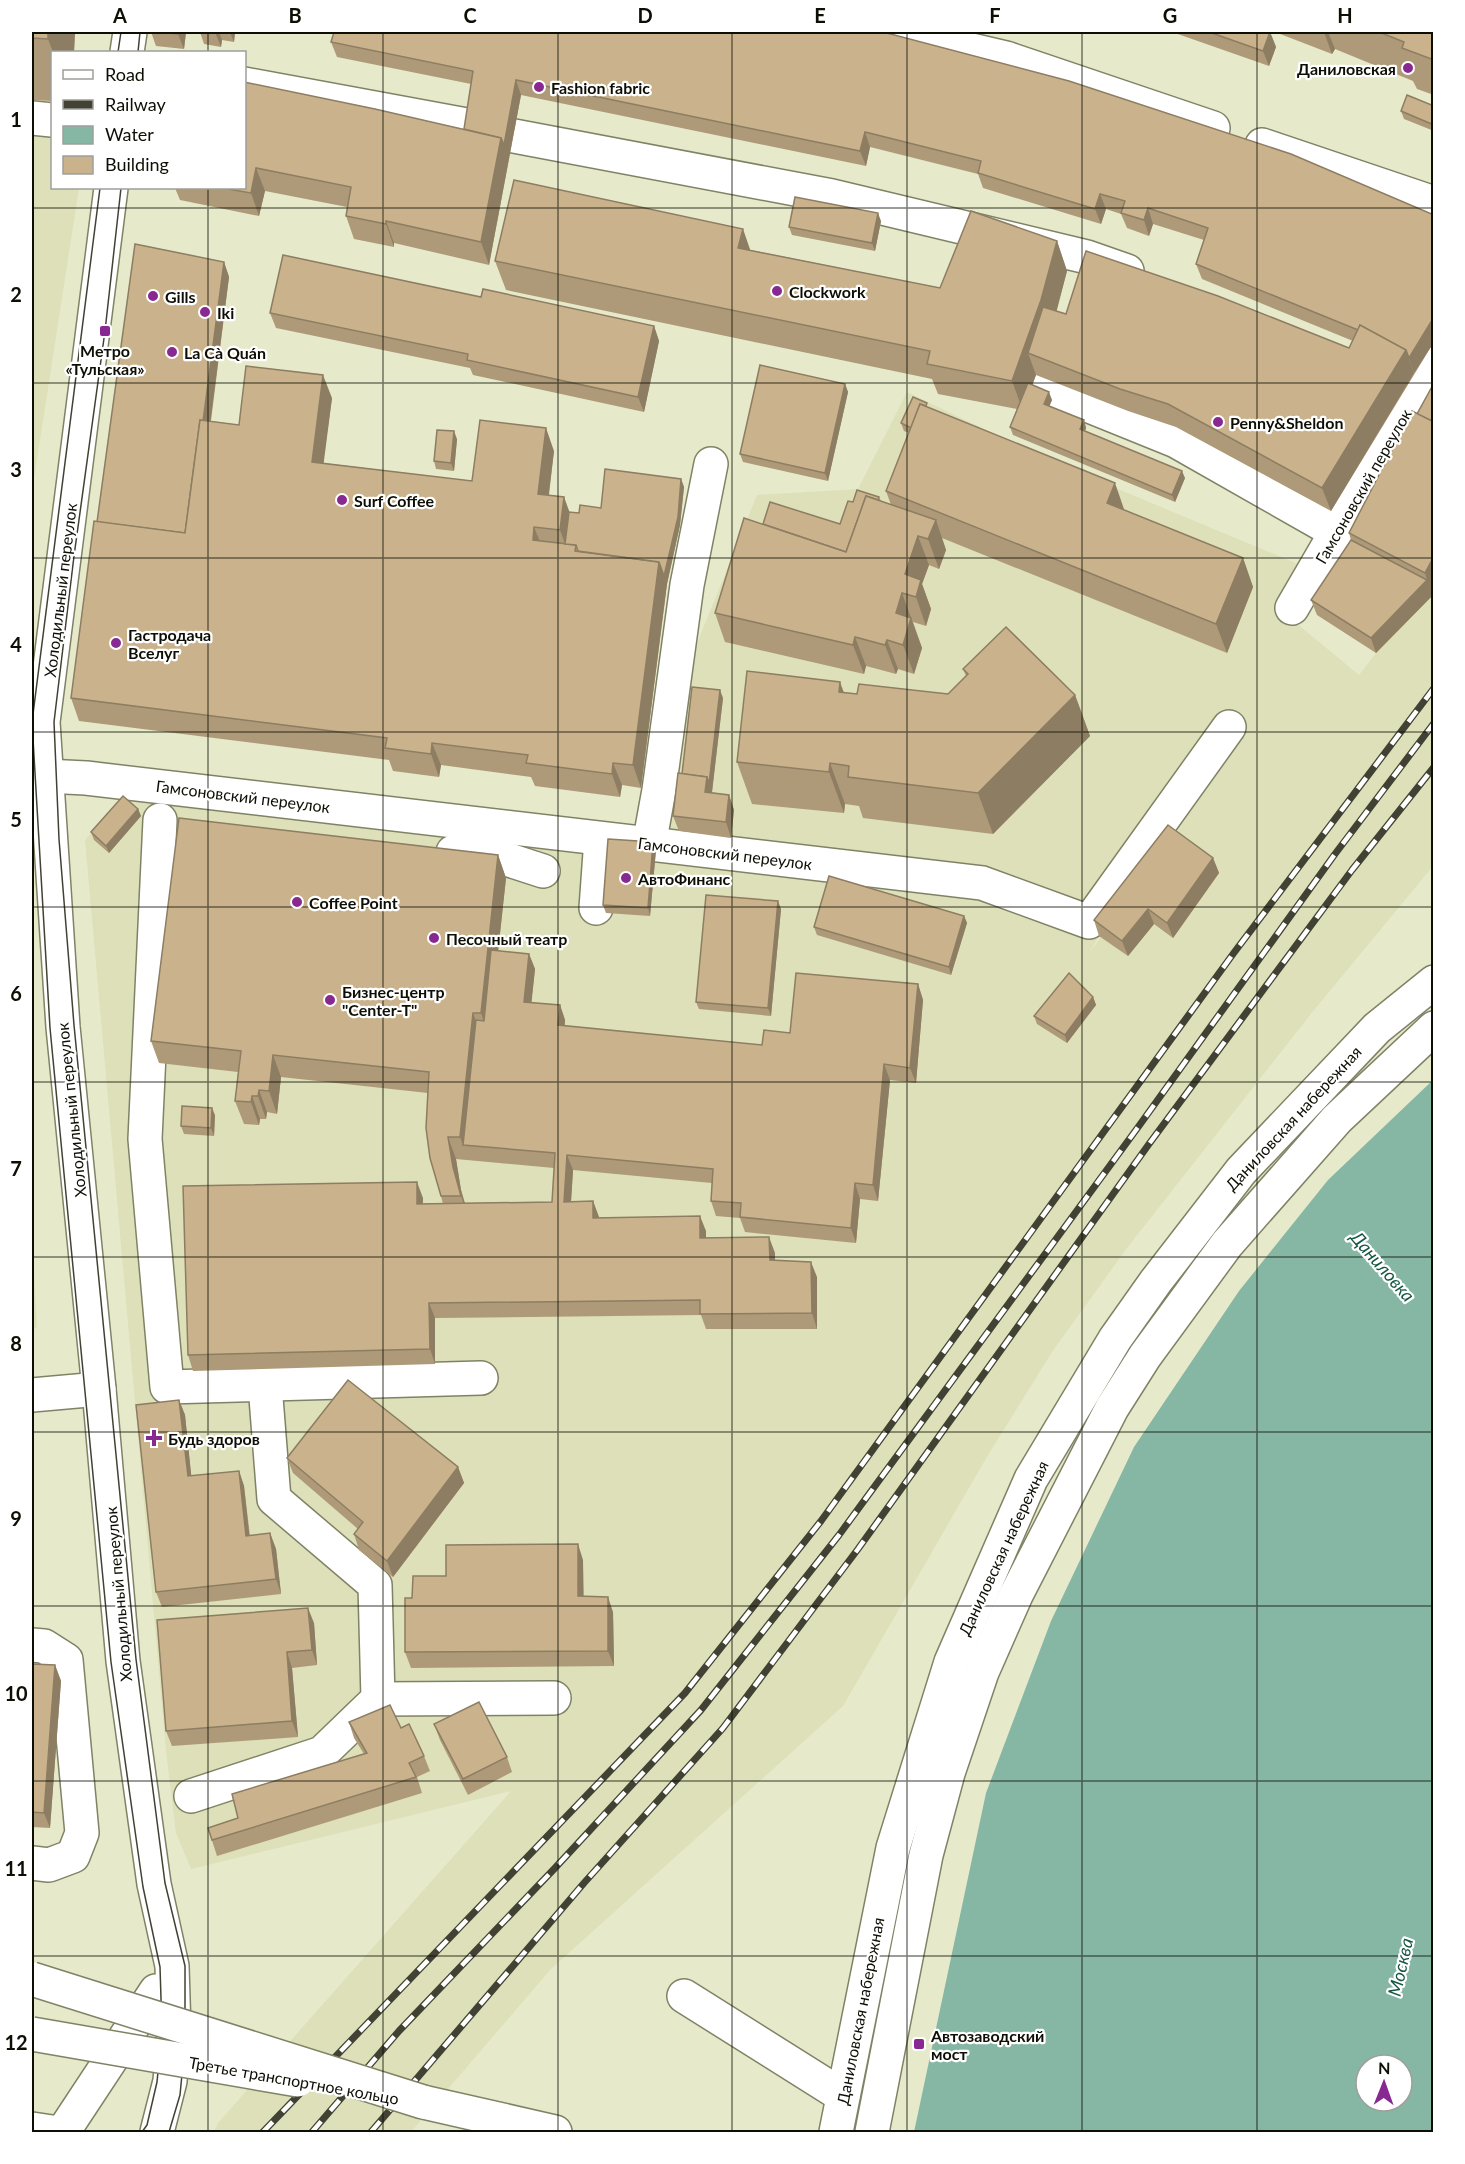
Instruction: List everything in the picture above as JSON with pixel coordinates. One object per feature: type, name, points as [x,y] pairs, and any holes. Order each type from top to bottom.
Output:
[{"type":"main road","points":[[127,51],[130,32]]},
{"type":"main road","points":[[898,32],[1006,58],[1434,203]]},
{"type":"main road","points":[[246,84],[472,126]]},
{"type":"main road","points":[[32,118],[51,120]]},
{"type":"main road","points":[[514,136],[832,196],[1083,270],[1153,280]]},
{"type":"main road","name":"Холодильный переулок","points":[[111,189],[43,722],[63,1027],[123,1661],[154,1884],[172,1966],[174,2031],[170,2081],[156,2133]]},
{"type":"main road","name":"Гамсоновский переулок","points":[[1292,608],[1434,364]]},
{"type":"main road","points":[[1048,380],[1045,388],[1176,441],[1336,532]]},
{"type":"main road","points":[[649,845],[659,790],[687,585],[711,464]]},
{"type":"main road","name":"Гамсоновский переулок","points":[[45,776],[86,778],[982,883],[1089,922],[1229,727]]},
{"type":"main road","points":[[86,778],[160,820],[195,823]]},
{"type":"main road","points":[[160,820],[145,1139],[167,1387],[481,1378]]},
{"type":"main road","points":[[596,908],[601,839]]},
{"type":"main road","points":[[429,849],[500,857],[543,871]]},
{"type":"main road","name":"Даниловская набережная","points":[[836,2133],[833,2090],[896,1838],[951,1662],[1031,1479],[1115,1340],[1156,1281],[1241,1171],[1377,1028],[1434,982]]},
{"type":"main road","name":"Даниловская набережная","points":[[872,2133],[929,1845],[948,1773],[982,1672],[1016,1594],[1112,1408],[1145,1356],[1227,1244],[1336,1119],[1434,1028]]},
{"type":"main road","points":[[265,1384],[274,1498],[375,1585],[378,1699]]},
{"type":"main road","points":[[32,1395],[99,1389]]},
{"type":"main road","points":[[32,1645],[44,1646],[66,1660],[82,1833],[73,1856],[49,1865],[32,1863]]},
{"type":"main road","points":[[191,1796],[322,1753],[378,1699],[554,1698]]},
{"type":"main road","points":[[63,2133],[172,1966]]},
{"type":"main road","points":[[32,1979],[423,2102]]},
{"type":"main road","points":[[684,1996],[833,2090]]},
{"type":"main road","name":"Третье транспортное кольцо","points":[[32,2034],[423,2102],[555,2133]]},
{"type":"main road","points":[[32,2128],[52,2133]]},
{"type":"shaded area","points":[[32,131],[51,133],[51,189],[79,189],[32,492]]},
{"type":"shaded area","points":[[907,392],[1053,462],[1298,564],[1278,608],[1359,675],[1376,653],[1433,594],[1433,866],[1310,1015],[1127,1248],[1052,1352],[988,1455],[843,1706],[551,1969],[411,2132],[214,2132],[218,2123],[511,1791],[191,1869],[176,1833],[166,1751],[85,840],[128,791],[667,849],[961,888],[1099,936],[1089,953],[1112,923],[988,875],[667,841],[681,683],[757,495],[858,489]]},
{"type":"shaded area","points":[[32,1236],[37,1327],[32,1331]]},
{"type":"water","points":[[1433,1080],[1433,2132],[914,2132],[986,1793],[1051,1621],[1134,1447],[1239,1291],[1328,1180]]},
{"type":"building","points":[[32,32],[48,32],[48,39],[32,38]]},
{"type":"building","points":[[334,32],[883,32],[1069,81],[1291,154],[1434,215],[1434,317],[1409,358],[1406,350],[1360,325],[1358,330],[1196,264],[1208,228],[1148,208],[1144,220],[1121,213],[1125,201],[1100,194],[1095,209],[978,173],[981,161],[865,132],[860,151],[516,80],[504,145],[501,138],[464,129],[473,71],[331,42]]},
{"type":"building","points":[[1209,32],[1270,32],[1263,51]]},
{"type":"building","points":[[1379,32],[1434,32],[1434,60],[1402,48],[1404,42]]},
{"type":"building","points":[[246,82],[501,138],[481,242],[386,221],[386,224],[346,216],[351,187],[256,168],[251,193],[228,189],[246,189]]},
{"type":"building","points":[[1407,95],[1434,106],[1434,125],[1401,111]]},
{"type":"building","points":[[514,180],[743,229],[738,248],[940,288],[971,211],[1057,241],[1041,300],[1012,381],[927,364],[930,351],[495,261]]},
{"type":"building","points":[[795,197],[878,213],[872,243],[789,227]]},
{"type":"building","points":[[135,244],[224,262],[203,421],[200,420],[185,533],[97,522]]},
{"type":"building","points":[[1086,251],[1218,296],[1349,348],[1360,325],[1406,350],[1322,488],[1168,404],[1120,389],[1028,353],[1043,307],[1066,314]]},
{"type":"building","points":[[283,255],[481,297],[483,289],[654,326],[638,397],[467,360],[468,354],[270,313]]},
{"type":"building","points":[[760,365],[845,384],[825,473],[740,454]]},
{"type":"building","points":[[246,366],[323,375],[312,462],[472,481],[480,420],[546,428],[538,494],[564,497],[560,530],[534,527],[533,540],[576,545],[575,551],[659,562],[633,765],[613,763],[612,774],[526,763],[528,755],[432,743],[431,754],[385,748],[387,738],[71,698],[94,521],[185,533],[200,420],[239,425]]},
{"type":"building","points":[[1028,383],[1049,392],[1044,404],[1084,420],[1080,429],[1182,471],[1172,495],[1010,427]]},
{"type":"building","points":[[1434,383],[1434,422],[1417,414]]},
{"type":"building","points":[[913,397],[927,403],[926,406],[920,404],[911,428],[901,423]]},
{"type":"building","points":[[920,404],[1115,483],[1107,503],[1243,558],[1216,624],[886,491]]},
{"type":"building","points":[[1412,411],[1434,422],[1434,556],[1425,573],[1349,533]]},
{"type":"building","points":[[437,430],[454,431],[451,463],[434,461]]},
{"type":"building","points":[[605,469],[681,479],[678,517],[664,576],[659,562],[578,551],[576,545],[565,544],[569,512],[579,513],[580,505],[601,508]]},
{"type":"building","points":[[857,490],[879,497],[878,500],[866,496],[846,552],[763,524],[770,502],[840,524],[848,501],[853,502]]},
{"type":"building","points":[[866,496],[936,520],[928,539],[918,536],[905,574],[921,580],[916,597],[902,593],[896,613],[911,618],[903,645],[887,640],[885,645],[855,637],[853,645],[715,613],[744,518],[846,552]]},
{"type":"building","points":[[1351,540],[1427,580],[1371,638],[1311,600]]},
{"type":"building","points":[[1006,627],[1075,695],[978,793],[848,777],[849,766],[830,763],[829,772],[737,762],[747,671],[840,682],[839,692],[857,694],[859,684],[948,694],[968,674],[963,669]]},
{"type":"building","points":[[692,687],[720,690],[709,784],[707,777],[682,774]]},
{"type":"building","points":[[678,773],[707,777],[705,792],[729,795],[726,822],[673,816]]},
{"type":"building","points":[[123,796],[138,809],[106,846],[91,832]]},
{"type":"building","name":"Бизнес-центр \"Center-T\"","points":[[179,818],[498,855],[481,1013],[473,1013],[460,1137],[448,1137],[461,1196],[441,1196],[430,1158],[426,1128],[429,1072],[273,1055],[269,1091],[259,1090],[258,1096],[252,1096],[251,1102],[235,1101],[241,1051],[151,1041]]},
{"type":"building","points":[[1168,825],[1213,858],[1167,923],[1148,909],[1122,941],[1094,920]]},
{"type":"building","points":[[608,839],[653,842],[648,908],[603,905]]},
{"type":"building","points":[[829,876],[964,916],[949,967],[814,927]]},
{"type":"building","points":[[706,895],[778,901],[768,1008],[696,1002]]},
{"type":"building","points":[[491,950],[529,954],[524,1002],[560,1005],[558,1025],[762,1045],[764,1030],[790,1033],[796,973],[918,984],[910,1068],[884,1064],[873,1185],[855,1183],[851,1228],[740,1217],[741,1203],[711,1201],[713,1169],[567,1155],[564,1202],[593,1201],[593,1218],[700,1216],[700,1238],[769,1237],[770,1260],[811,1262],[812,1313],[700,1314],[700,1300],[429,1303],[430,1349],[188,1355],[183,1186],[417,1182],[417,1204],[552,1202],[555,1153],[463,1145],[476,1020],[484,1021]]},
{"type":"building","points":[[1069,973],[1093,997],[1065,1035],[1034,1016]]},
{"type":"building","points":[[182,1106],[212,1108],[211,1128],[181,1126]]},
{"type":"building","points":[[348,1380],[458,1467],[387,1561],[354,1534],[363,1522],[287,1458]]},
{"type":"building","points":[[179,1400],[188,1476],[239,1471],[246,1536],[270,1533],[276,1579],[156,1592],[136,1405]]},
{"type":"building","points":[[578,1544],[578,1596],[608,1597],[608,1651],[405,1652],[405,1598],[412,1598],[413,1576],[446,1576],[446,1545]]},
{"type":"building","points":[[308,1608],[312,1650],[287,1652],[292,1721],[166,1731],[157,1620]]},
{"type":"building","points":[[32,1664],[55,1665],[44,1813],[32,1812]]},
{"type":"building","points":[[479,1702],[507,1757],[463,1779],[434,1724]]},
{"type":"building","points":[[390,1705],[401,1728],[409,1724],[424,1756],[409,1763],[416,1777],[212,1840],[208,1828],[238,1818],[232,1794],[367,1753],[349,1722]]},
{"type":"tram line","points":[[118,51],[121,32]]},
{"type":"tram line","points":[[138,51],[140,32]]},
{"type":"tram line","points":[[100,189],[32,722],[50,1028],[111,1662],[143,1887],[160,1967],[162,2030],[157,2082],[147,2125],[142,2132]]},
{"type":"tram line","points":[[121,189],[105,331],[54,722],[59,839],[74,1025],[136,1659],[165,1883],[185,1966],[185,2043],[180,2095],[169,2132]]},
{"type":"railway","points":[[263,2132],[685,1693],[821,1521],[1233,954],[1434,688]]},
{"type":"railway","points":[[312,2132],[399,2031],[555,1868],[701,1710],[839,1535],[1335,854],[1434,723]]},
{"type":"railway","points":[[371,2132],[584,1883],[723,1728],[858,1549],[1149,1144],[1352,870],[1434,767]]},
{"type":"place","name":"Даниловская","points":[[1408,68]]},
{"type":"place","name":"Fashion fabric","points":[[539,87]]},
{"type":"place","name":"Clockwork","points":[[777,291]]},
{"type":"place","name":"Gills","points":[[153,296]]},
{"type":"place","name":"Iki","points":[[205,312]]},
{"type":"place","name":"Метро «Тульская»","points":[[105,331]]},
{"type":"place","name":"La Cà Quán","points":[[172,352]]},
{"type":"place","name":"Penny&Sheldon","points":[[1218,422]]},
{"type":"place","name":"Surf Coffee","points":[[342,500]]},
{"type":"place","name":"Гастродача Вселуг","points":[[116,643]]},
{"type":"place","name":"АвтоФинанс","points":[[626,878]]},
{"type":"place","name":"Coffee Point","points":[[297,902]]},
{"type":"place","name":"Песочный театр","points":[[434,938]]},
{"type":"place","name":"Бизнес-центр \"Center-T\"","points":[[330,1000]]},
{"type":"place","name":"Будь здоров","points":[[154,1438]]},
{"type":"place","name":"Автозаводский мост","points":[[919,2044]]},
{"type":"water label","name":"Даниловка","points":[[1383,1266]]},
{"type":"water label","name":"Москва","points":[[1400,1967]]}]
